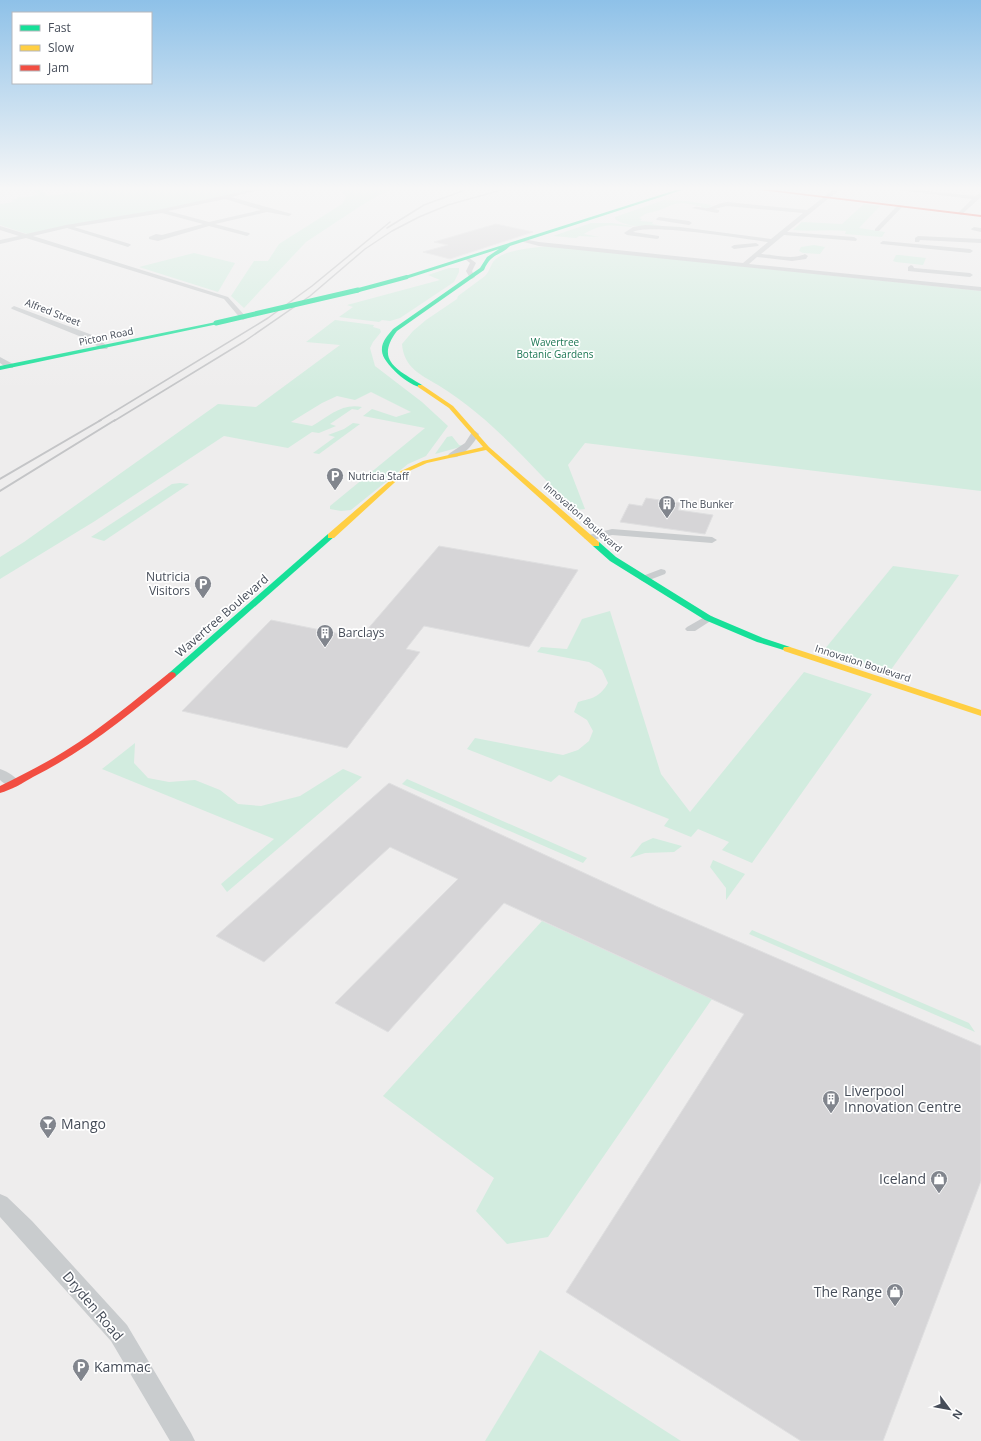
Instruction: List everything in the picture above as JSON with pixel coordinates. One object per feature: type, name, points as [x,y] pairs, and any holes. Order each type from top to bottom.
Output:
[{"type":"street","points":[[95,257],[226,298],[240,314]]},
{"type":"street","name":"Picton Road","points":[[0,368],[216,324],[240,314],[335,297],[473,257]]},
{"type":"street","name":"Innovation Boulevard","points":[[489,257],[484,261],[482,269],[472,272],[395,330],[385,344],[384,356],[391,366],[450,407],[487,448],[613,559],[708,618],[760,640],[981,713]]},
{"type":"street","points":[[675,257],[981,289]]},
{"type":"street","points":[[745,264],[753,257]]},
{"type":"street","points":[[776,257],[792,259],[804,257]]},
{"type":"street","points":[[966,287],[971,268],[970,257]]},
{"type":"street","points":[[468,259],[484,261]]},
{"type":"street","points":[[453,264],[472,272],[473,263],[468,259]]},
{"type":"street","points":[[911,267],[910,270],[971,268]]},
{"type":"street","name":"Alfred Street","points":[[14,308],[92,338],[104,347]]},
{"type":"street","points":[[0,359],[10,366]]},
{"type":"street","name":"Wavertree Boulevard","points":[[453,455],[468,445],[475,434]]},
{"type":"street","name":"Wavertree Boulevard","points":[[0,790],[54,762],[91,738],[130,709],[203,649],[403,472],[425,462],[487,448]]},
{"type":"street","points":[[589,538],[612,532],[712,540]]},
{"type":"street","points":[[644,579],[661,572]]},
{"type":"street","points":[[691,629],[708,618]]},
{"type":"street","points":[[0,773],[13,783]]},
{"type":"street","name":"Dryden Road","points":[[0,1203],[25,1228],[119,1333],[183,1441]]},
{"type":"green space","points":[[177,257],[211,257],[235,263],[218,292],[139,267]]},
{"type":"green space","points":[[270,257],[292,257],[244,308],[231,296],[254,261],[268,261]]},
{"type":"green space","name":"Wavertree Botanic Gardens","points":[[657,257],[981,291],[981,491],[585,443],[568,465],[585,509],[575,510],[494,428],[458,398],[414,369],[409,364],[403,352],[402,344],[413,331],[426,320],[457,299],[458,296],[485,276],[493,262],[498,258]]},
{"type":"green space","points":[[895,257],[926,258],[923,265],[893,261]]},
{"type":"green space","points":[[449,268],[459,268],[459,272],[454,282],[400,318],[390,321],[382,320],[379,322],[339,317],[353,307],[347,305],[440,280],[428,275]]},
{"type":"green space","points":[[335,320],[374,325],[373,327],[380,329],[381,332],[370,348],[375,366],[422,402],[448,426],[426,456],[408,464],[351,510],[341,511],[330,509],[330,506],[425,428],[363,416],[372,409],[396,417],[411,412],[371,392],[355,400],[337,396],[322,403],[291,422],[312,426],[336,411],[348,407],[362,407],[358,410],[352,409],[330,424],[336,426],[319,433],[312,432],[288,448],[224,436],[95,521],[0,579],[0,557],[24,542],[218,404],[256,407],[340,345],[306,342]]},
{"type":"green space","points":[[353,423],[360,424],[319,454],[313,453],[335,437],[328,435],[344,429]]},
{"type":"green space","points":[[452,436],[459,445],[464,446],[435,454],[447,437]]},
{"type":"green space","points":[[172,484],[189,484],[104,541],[91,537]]},
{"type":"green space","points":[[893,566],[959,575],[890,671],[824,650]]},
{"type":"green space","points":[[610,611],[661,774],[690,812],[804,672],[872,694],[752,863],[722,850],[729,842],[698,829],[691,837],[664,826],[669,819],[559,775],[551,782],[467,749],[475,738],[563,755],[578,750],[589,741],[593,731],[587,720],[574,712],[578,702],[596,696],[605,688],[608,683],[602,670],[589,662],[537,652],[541,647],[567,649],[582,619]]},
{"type":"green space","points":[[135,743],[134,763],[148,778],[169,782],[195,780],[220,790],[238,804],[261,806],[300,796],[343,769],[362,777],[227,892],[221,884],[274,839],[102,769]]},
{"type":"green space","points":[[407,779],[587,858],[583,863],[402,784]]},
{"type":"green space","points":[[653,838],[682,846],[674,852],[645,853],[630,858],[642,843]]},
{"type":"green space","points":[[713,860],[745,874],[726,900],[726,888],[710,867]]},
{"type":"green space","points":[[542,921],[712,999],[548,1237],[507,1244],[476,1211],[494,1178],[383,1096]]},
{"type":"green space","points":[[752,930],[969,1023],[975,1032],[749,934]]},
{"type":"green space","points":[[540,1350],[681,1441],[485,1441]]},
{"type":"building","points":[[443,257],[455,257],[450,259]]},
{"type":"building","name":"The Bunker","points":[[646,498],[680,503],[678,510],[713,515],[705,534],[620,522],[629,504],[642,506]]},
{"type":"building","name":"Barclays","points":[[439,546],[578,570],[529,647],[424,626],[406,649],[420,652],[347,748],[182,711],[271,620],[360,638]]},
{"type":"building","name":"Liverpool Innovation Centre","points":[[389,783],[658,907],[981,1046],[981,1181],[883,1441],[801,1441],[566,1292],[744,1014],[504,903],[388,1032],[335,1003],[458,879],[390,847],[264,962],[216,936]]},
{"type":"railway","points":[[99,421],[268,318],[312,286],[347,257]]},
{"type":"railway","points":[[114,421],[245,341],[310,296],[355,257]]},
{"type":"railway","points":[[0,479],[101,420]]},
{"type":"railway","points":[[0,491],[115,420]]},
{"type":"traffic: fast","points":[[407,277],[469,257]]},
{"type":"traffic: fast","points":[[420,386],[401,374],[389,363],[385,357],[384,350],[388,339],[395,330],[482,269],[490,257]]},
{"type":"traffic: fast","points":[[216,323],[335,297],[407,277]]},
{"type":"traffic: fast","points":[[0,368],[216,323]]},
{"type":"traffic: fast","points":[[172,675],[331,536]]},
{"type":"traffic: fast","points":[[596,544],[613,559],[708,618],[760,640],[787,649]]},
{"type":"traffic: slow","points":[[420,386],[451,407],[487,448],[596,544]]},
{"type":"traffic: slow","points":[[331,536],[403,472],[425,462],[487,448]]},
{"type":"traffic: slow","points":[[787,649],[981,713]]},
{"type":"traffic: jam","points":[[0,790],[48,766],[100,732],[172,675]]},
{"type":"place","name":"Nutricia Staff","points":[[335,491]]},
{"type":"place","name":"The Bunker","points":[[667,519]]},
{"type":"place","name":"Nutricia Visitors","points":[[203,599]]},
{"type":"place","name":"Barclays","points":[[325,648]]},
{"type":"place","name":"Liverpool Innovation Centre","points":[[831,1114]]},
{"type":"place","name":"Mango","points":[[48,1139]]},
{"type":"place","name":"Iceland","points":[[939,1194]]},
{"type":"place","name":"The Range","points":[[895,1307]]},
{"type":"place","name":"Kammac","points":[[81,1382]]}]
